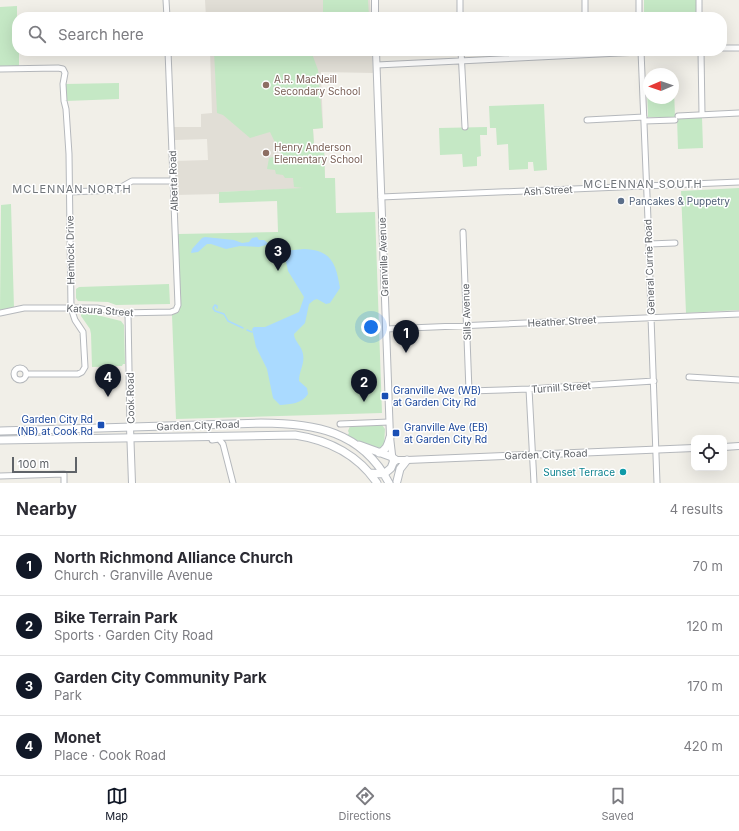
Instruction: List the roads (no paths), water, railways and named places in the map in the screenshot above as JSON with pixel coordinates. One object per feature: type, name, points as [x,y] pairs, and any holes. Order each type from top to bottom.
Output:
[{"type":"main road","name":"Garden City Road","points":[[0,431],[261,423],[293,424],[320,428],[341,436],[369,456],[382,473]]},
{"type":"main road","name":"Garden City Road","points":[[0,440],[180,438],[281,435],[305,436],[325,442],[348,453],[370,473]]},
{"type":"main road","points":[[379,452],[383,452],[387,448],[390,437]]},
{"type":"main road","points":[[351,442],[379,452],[394,460]]},
{"type":"main road","points":[[370,473],[382,473],[391,468],[394,460]]},
{"type":"main road","points":[[394,460],[397,482]]},
{"type":"main road","points":[[397,482],[400,469],[407,460]]},
{"type":"main road","points":[[370,473],[377,483]]},
{"type":"main road","points":[[381,483],[379,478],[382,473]]},
{"type":"main road","points":[[382,473],[388,483]]},
{"type":"street","points":[[166,0],[167,12]]},
{"type":"street","points":[[374,0],[375,12]]},
{"type":"street","points":[[460,0],[460,12]]},
{"type":"street","points":[[585,0],[586,12]]},
{"type":"street","points":[[639,0],[639,12]]},
{"type":"street","points":[[699,0],[699,12]]},
{"type":"street","points":[[727,48],[739,48]]},
{"type":"street","name":"Alberta Road","points":[[168,56],[178,305],[176,310]]},
{"type":"street","name":"Granville Avenue","points":[[376,56],[389,422],[394,460]]},
{"type":"street","points":[[462,56],[465,127]]},
{"type":"street","points":[[377,65],[533,56]]},
{"type":"street","name":"General Currie Road","points":[[641,56],[657,483]]},
{"type":"street","points":[[701,56],[702,114]]},
{"type":"street","name":"Hemlock Drive","points":[[0,69],[51,68],[62,69],[65,73],[63,89],[66,109],[70,192],[71,308],[74,320],[83,332],[85,367],[82,372],[78,374],[26,374]]},
{"type":"street","points":[[587,120],[676,118],[702,114],[739,113]]},
{"type":"street","points":[[70,192],[116,190],[132,181],[173,181]]},
{"type":"street","name":"Ash Street","points":[[381,197],[739,182]]},
{"type":"street","name":"Sills Avenue","points":[[463,232],[469,391]]},
{"type":"street","points":[[649,244],[675,243]]},
{"type":"street","name":"Katsura Street","points":[[0,313],[24,308],[97,308],[114,312],[128,313],[171,312],[176,310]]},
{"type":"street","name":"Cook Road","points":[[128,313],[132,483]]},
{"type":"street","name":"Heather Street","points":[[386,329],[739,314]]},
{"type":"street","points":[[689,377],[739,380]]},
{"type":"street","name":"Turnill Street","points":[[469,391],[529,389],[654,381]]},
{"type":"street","points":[[529,389],[534,483]]},
{"type":"street","points":[[340,424],[389,422]]},
{"type":"street","points":[[180,438],[186,440],[219,439],[225,450],[233,483]]},
{"type":"street","points":[[727,447],[739,446]]},
{"type":"street","name":"Garden City Road","points":[[394,460],[691,448]]},
{"type":"street","points":[[0,476],[64,474],[64,483]]},
{"type":"water","points":[[257,237],[259,240],[264,240],[269,244],[259,247],[240,246],[226,249],[207,244],[198,252],[191,253],[192,249],[202,238],[234,240],[242,243],[249,242],[252,238]]},
{"type":"water","points":[[304,249],[321,252],[327,255],[337,272],[340,288],[330,303],[326,304],[317,299],[309,304],[305,323],[294,334],[295,339],[301,348],[303,358],[299,381],[307,388],[308,394],[299,402],[280,405],[273,398],[267,369],[256,347],[252,329],[254,327],[265,327],[299,312],[304,297],[288,271],[285,257],[282,254],[283,251]]},
{"type":"waterway","points":[[217,308],[215,305],[213,308],[215,311],[224,314],[228,321],[243,328]]},
{"type":"waterway","points":[[247,330],[252,332]]},
{"type":"place","name":"A.R. MacNeill Secondary School","points":[[266,85]]},
{"type":"place","name":"Henry Anderson Elementary School","points":[[266,153]]},
{"type":"place","name":"Pancakes & Puppetry","points":[[621,201]]},
{"type":"place","name":"Garden City Community Park","points":[[278,271]]},
{"type":"place","name":"North Richmond Alliance Church","points":[[406,353]]},
{"type":"place","name":"Granville Ave (WB) at Garden City Rd","points":[[385,396]]},
{"type":"place","name":"Monet","points":[[108,397]]},
{"type":"place","name":"Bike Terrain Park","points":[[364,402]]},
{"type":"place","name":"Garden City Rd (NB) at Cook Rd","points":[[101,425]]},
{"type":"place","name":"Granville Ave (EB) at Garden City Rd","points":[[396,433]]},
{"type":"place","name":"Sunset Terrace","points":[[623,472]]},
{"type":"district","name":"MCLENNAN SOUTH","points":[[643,184]]},
{"type":"district","name":"MCLENNAN NORTH","points":[[72,189]]}]
